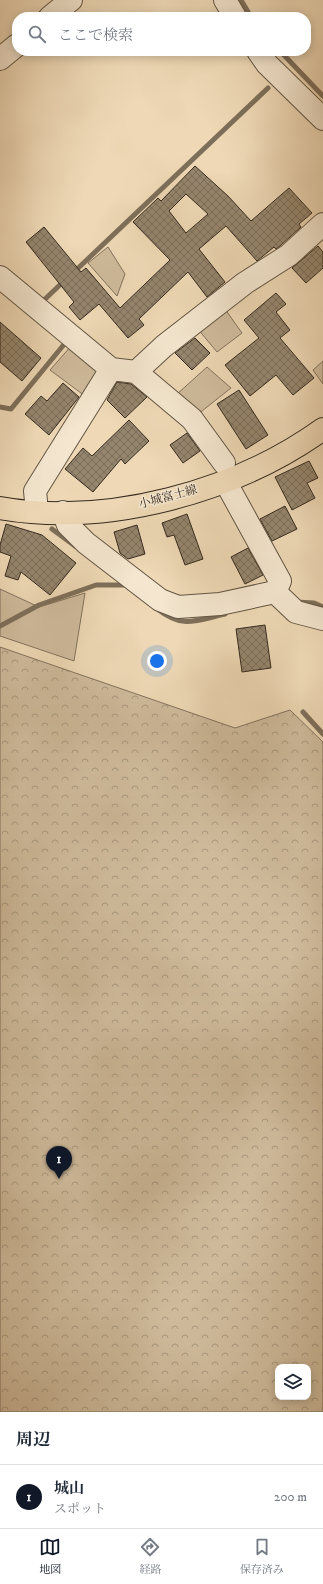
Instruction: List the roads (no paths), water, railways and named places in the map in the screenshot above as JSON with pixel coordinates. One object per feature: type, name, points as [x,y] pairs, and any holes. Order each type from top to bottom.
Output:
[{"type":"main road","name":"小城富士線","points":[[0,508],[63,512],[118,509],[172,498],[224,472],[298,447],[323,429]]},
{"type":"street","points":[[56,12],[71,0]]},
{"type":"street","points":[[225,0],[232,12]]},
{"type":"street","points":[[0,59],[12,49]]},
{"type":"street","points":[[261,56],[267,64],[323,119]]},
{"type":"street","points":[[136,372],[164,346],[239,288],[289,255],[323,224]]},
{"type":"street","points":[[0,277],[111,369],[136,372],[192,419],[224,472],[280,581],[275,592]]},
{"type":"street","points":[[37,511],[35,491],[111,369]]},
{"type":"street","points":[[63,512],[68,525],[86,543],[160,600],[178,607],[220,604],[275,592]]},
{"type":"street","points":[[275,592],[296,612],[323,619]]},
{"type":"waterway","points":[[241,0],[248,12]]},
{"type":"waterway","points":[[285,56],[323,96]]},
{"type":"waterway","points":[[73,273],[268,88]]},
{"type":"waterway","points":[[43,301],[64,281]]},
{"type":"waterway","points":[[0,407],[11,409],[66,342]]},
{"type":"waterway","points":[[52,529],[75,546]]},
{"type":"waterway","points":[[0,626],[39,605],[96,585],[125,585]]},
{"type":"waterway","points":[[295,602],[314,603],[323,607]]},
{"type":"waterway","points":[[156,608],[165,615],[174,619],[189,622],[225,614]]},
{"type":"waterway","points":[[303,712],[323,734]]},
{"type":"place","name":"城山","points":[[59,1179]]}]
